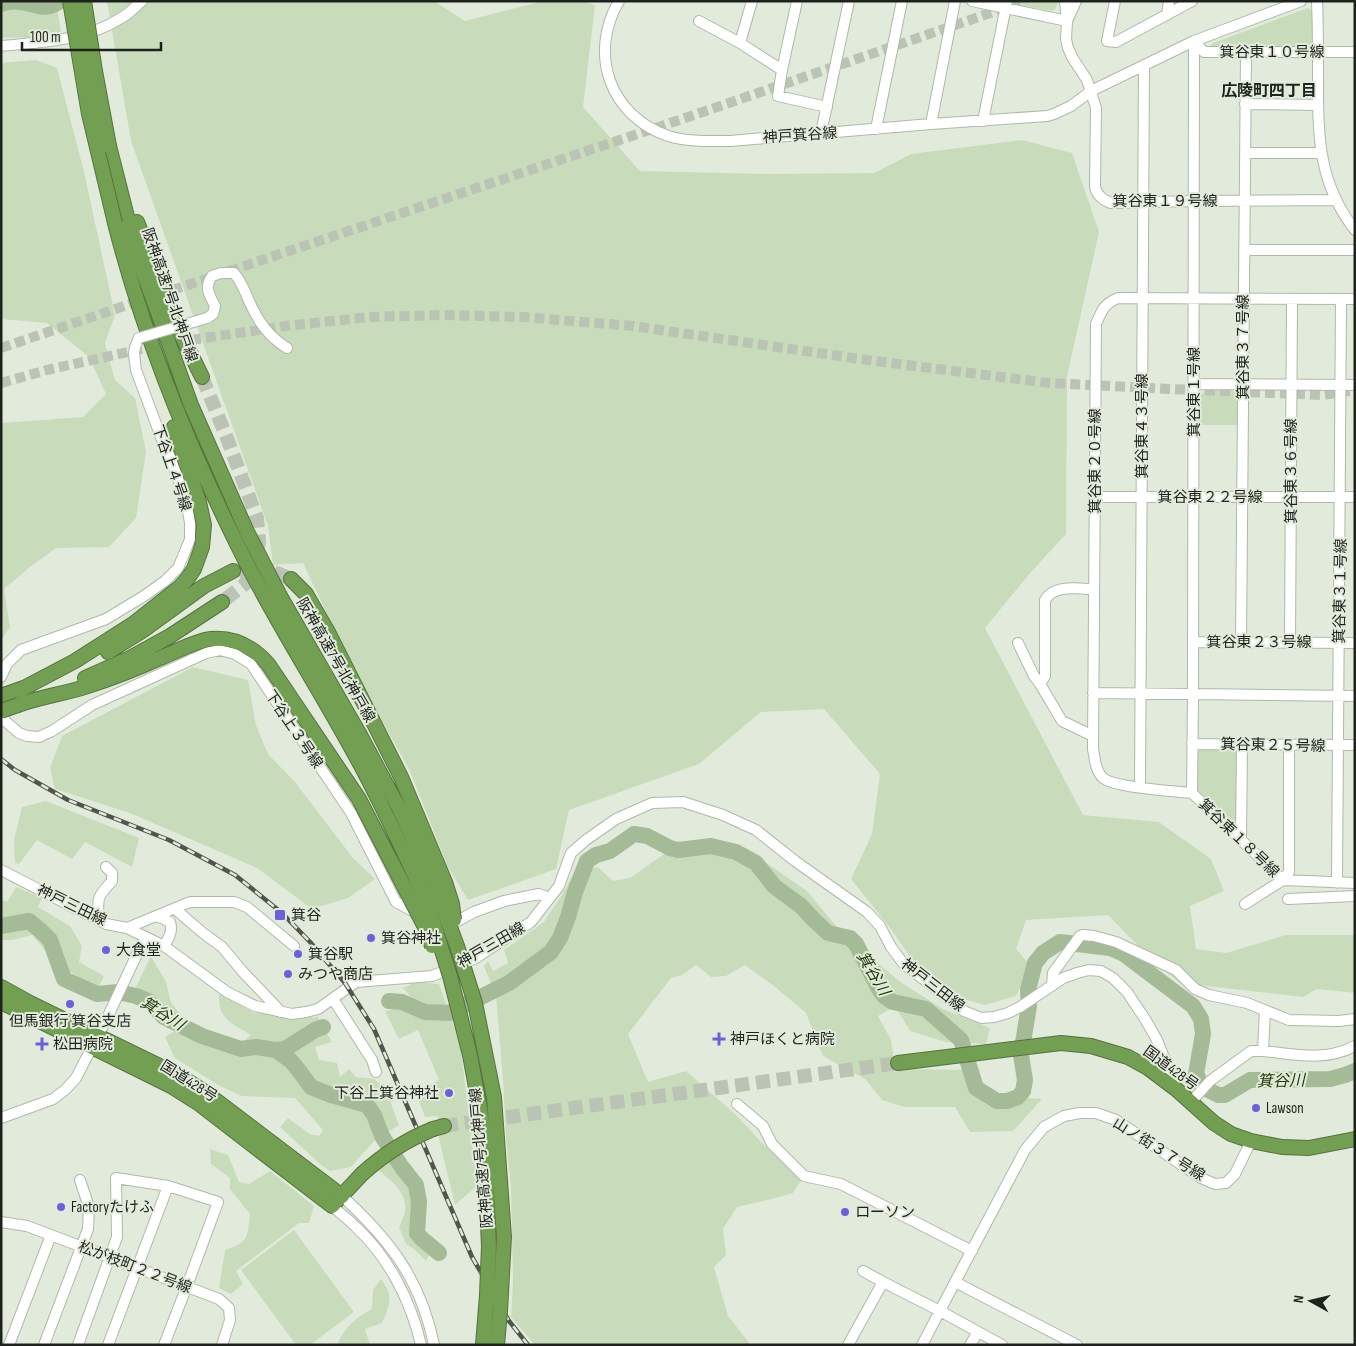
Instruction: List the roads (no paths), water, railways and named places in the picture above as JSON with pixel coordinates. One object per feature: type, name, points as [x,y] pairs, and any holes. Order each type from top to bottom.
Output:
[{"type":"highway","name":"阪神高速7号北神戸線","points":[[70,1],[88,114],[124,262],[160,368],[201,470],[242,554],[358,760],[389,821],[426,929],[460,1019],[470,1055],[484,1142],[489,1246],[483,1345]]},
{"type":"highway","name":"阪神高速7号北神戸線","points":[[84,1],[109,146],[136,252],[191,405],[247,532],[280,596],[369,752],[440,884],[475,1003],[494,1097],[504,1237],[497,1345]]},
{"type":"highway","points":[[109,146],[181,334],[202,377]]},
{"type":"highway","points":[[21,699],[51,675],[96,649],[153,610],[188,578],[194,569],[202,547],[204,525],[200,508],[131,299],[124,262]]},
{"type":"highway","points":[[1,711],[51,677],[108,652],[142,631],[204,586],[233,571]]},
{"type":"highway","points":[[291,579],[306,594],[329,634],[401,777],[440,884]]},
{"type":"highway","points":[[21,699],[130,658],[170,636],[222,602]]},
{"type":"highway","points":[[1,696],[21,699],[84,687],[209,639],[235,641],[251,648],[268,664],[359,799],[415,893]]},
{"type":"highway","name":"国道428号","points":[[1,987],[198,1102],[337,1201]]},
{"type":"highway","name":"国道428号","points":[[1,1002],[95,1041]]},
{"type":"highway","name":"国道428号","points":[[898,1063],[1061,1044],[1092,1046],[1128,1057],[1148,1068],[1176,1089],[1195,1098],[1214,1124],[1231,1134],[1251,1141],[1282,1147],[1309,1148],[1355,1139]]},
{"type":"highway","points":[[337,1201],[382,1156],[414,1136],[439,1128]]},
{"type":"street","points":[[5,46],[69,39],[85,35],[122,18],[142,1]]},
{"type":"street","name":"神戸箕谷線","points":[[619,1],[611,17],[606,35],[604,54],[605,63],[614,89],[621,102],[629,111],[646,125],[669,136],[693,140],[730,141],[931,124],[1040,118],[1071,106],[1091,91]]},
{"type":"street","points":[[740,43],[752,1]]},
{"type":"street","points":[[797,1],[778,96],[827,107]]},
{"type":"street","points":[[822,133],[849,1]]},
{"type":"street","points":[[876,129],[902,1]]},
{"type":"street","points":[[931,124],[955,1]]},
{"type":"street","points":[[972,1],[1006,5],[1067,21]]},
{"type":"street","points":[[1065,1],[1068,48],[1076,64],[1084,74],[1091,91],[1194,41],[1301,1]]},
{"type":"street","points":[[1067,21],[1076,1]]},
{"type":"street","points":[[1115,1],[1107,41],[1116,42],[1192,1]]},
{"type":"street","points":[[1167,15],[1169,1]]},
{"type":"street","points":[[1317,1],[1318,125],[1321,153],[1335,200],[1355,230]]},
{"type":"street","points":[[983,121],[1006,5]]},
{"type":"street","points":[[699,21],[740,43],[782,70]]},
{"type":"street","name":"箕谷東１０号線","points":[[1194,41],[1204,52],[1355,52]]},
{"type":"street","name":"箕谷東１号線","points":[[1193,694],[1194,41]]},
{"type":"street","name":"箕谷東３７号線","points":[[1241,642],[1246,52]]},
{"type":"street","name":"箕谷東４３号線","points":[[1140,787],[1144,65]]},
{"type":"street","name":"箕谷東１９号線","points":[[1091,91],[1097,118],[1095,186],[1096,192],[1104,201],[1110,203],[1194,200],[1335,200]]},
{"type":"street","points":[[1246,104],[1318,105]]},
{"type":"street","points":[[1245,152],[1321,153]]},
{"type":"street","points":[[1244,250],[1355,250]]},
{"type":"street","name":"下谷上４号線","points":[[1,677],[7,664],[21,650],[106,619],[144,596],[165,581],[178,568],[184,554],[190,539],[190,523],[186,500],[136,370],[134,354],[139,338],[208,318],[213,314],[216,306],[208,293],[208,281],[212,276],[221,273],[234,273],[239,278],[255,316],[275,340],[287,348]]},
{"type":"street","name":"箕谷東２０号線","points":[[1192,793],[1119,785],[1104,778],[1096,767],[1093,749],[1093,693],[1096,324],[1102,309],[1109,302],[1118,298],[1355,300]]},
{"type":"street","name":"箕谷東３６号線","points":[[1290,642],[1292,299]]},
{"type":"street","name":"箕谷東３１号線","points":[[1337,883],[1341,300]]},
{"type":"street","points":[[1194,384],[1355,385]]},
{"type":"street","name":"箕谷東２２号線","points":[[1095,496],[1355,498]]},
{"type":"street","points":[[1040,684],[1045,676],[1045,600],[1048,594],[1058,589],[1094,589]]},
{"type":"street","name":"箕谷東２３号線","points":[[1193,642],[1355,643]]},
{"type":"street","points":[[1018,643],[1034,676],[1062,721],[1093,736]]},
{"type":"street","name":"下谷上３号線","points":[[1,706],[6,721],[19,733],[39,737],[52,731],[92,705],[206,653],[220,650],[235,654],[251,664],[351,813],[396,902],[443,929],[474,912],[504,901],[539,894],[549,898]]},
{"type":"street","points":[[1093,693],[1355,696]]},
{"type":"street","name":"箕谷東１８号線","points":[[1193,694],[1192,793],[1283,880],[1355,883]]},
{"type":"street","name":"箕谷東２５号線","points":[[1192,744],[1355,745]]},
{"type":"street","points":[[1241,840],[1242,744]]},
{"type":"street","points":[[1245,904],[1283,880],[1289,872],[1289,745]]},
{"type":"street","name":"神戸三田線","points":[[1,870],[106,924],[127,928],[164,946],[227,992],[255,1006],[292,1014],[318,1009],[356,982],[432,976],[474,959],[531,922],[558,886],[571,852],[616,819],[652,803],[683,802],[723,814],[756,830],[795,861],[867,912],[880,926],[891,948],[903,963],[964,1011],[981,1018],[1008,1013],[1064,978],[1089,970],[1101,971],[1113,978],[1127,992],[1145,1019],[1157,1040],[1176,1089]]},
{"type":"street","points":[[99,920],[97,903],[102,893],[112,881],[112,873],[106,867]]},
{"type":"street","points":[[1288,899],[1355,896]]},
{"type":"street","points":[[127,928],[190,902],[234,902],[247,906],[294,946]]},
{"type":"street","points":[[176,909],[222,947],[281,1012]]},
{"type":"street","points":[[156,916],[170,922],[170,936],[164,946]]},
{"type":"street","points":[[1052,986],[1053,973],[1080,936],[1094,936],[1116,942],[1176,970],[1195,989],[1209,995],[1247,1003],[1289,1020],[1339,1021],[1355,1019]]},
{"type":"street","points":[[1,1118],[53,1099],[76,1078],[145,937]]},
{"type":"street","points":[[333,1000],[372,1060],[376,1072]]},
{"type":"street","points":[[1263,1051],[1265,1010]]},
{"type":"street","points":[[1195,1098],[1210,1081],[1251,1051],[1316,1056],[1332,1055],[1355,1046]]},
{"type":"street","points":[[737,1104],[763,1126],[772,1144],[804,1176],[842,1184],[972,1251]]},
{"type":"street","name":"山ノ街３７号線","points":[[922,1345],[1025,1150],[1044,1127],[1064,1116],[1096,1113],[1116,1120],[1201,1178],[1215,1184],[1226,1183],[1235,1174],[1251,1141]]},
{"type":"street","points":[[78,1345],[117,1237],[116,1178],[168,1186],[218,1202],[164,1345]]},
{"type":"street","points":[[44,1345],[88,1229],[89,1207],[80,1180]]},
{"type":"street","points":[[108,1345],[168,1186]]},
{"type":"street","points":[[337,1201],[383,1258],[401,1287],[416,1324],[421,1345]]},
{"type":"street","points":[[337,1201],[367,1219],[398,1257],[411,1278],[420,1298],[434,1345]]},
{"type":"street","name":"松が枝町２２号線","points":[[1,1222],[27,1226],[219,1299],[229,1308],[230,1320],[225,1344]]},
{"type":"street","points":[[1,1342],[8,1345],[51,1235]]},
{"type":"street","points":[[863,1272],[1002,1345]]},
{"type":"street","points":[[848,1345],[883,1282]]},
{"type":"street","points":[[955,1282],[1077,1345]]},
{"type":"street","points":[[970,1345],[978,1332]]},
{"type":"waterway","points":[[1,4],[19,2],[46,7],[60,1]]},
{"type":"waterway","name":"箕谷川","points":[[389,1001],[402,1002],[425,1012],[449,1013],[509,983],[551,952],[560,938],[587,861],[596,855],[610,851],[634,834],[647,836],[678,850],[711,846],[736,852],[756,863],[774,886],[801,906],[828,933],[850,938],[856,944],[884,996],[893,1002],[926,1009],[961,1040],[976,1088],[997,1101],[1007,1101],[1018,1097],[1023,1091],[1025,1080],[1021,1055],[1029,1006],[1028,990],[1035,963],[1043,953],[1060,942],[1110,948],[1124,954],[1193,1006],[1201,1019],[1203,1034],[1196,1074],[1203,1087],[1218,1095],[1225,1095],[1250,1080],[1330,1079],[1355,1071]]},
{"type":"waterway","name":"箕谷川","points":[[1,926],[29,921],[41,931],[50,940],[64,979],[97,994],[118,992],[136,996],[148,1001],[164,1017],[202,1036],[241,1049],[256,1047],[276,1050],[285,1049],[323,1027]]},
{"type":"waterway","points":[[276,1050],[291,1061],[311,1087],[367,1105],[374,1115],[382,1136],[416,1185],[419,1202],[417,1233],[439,1253]]},
{"type":"tunnel","points":[[158,295],[694,115],[1025,1]]},
{"type":"tunnel","points":[[1,348],[142,300]]},
{"type":"tunnel","points":[[1,383],[47,370],[164,344],[286,326],[369,317],[444,315],[522,317],[633,326],[867,360],[1049,383],[1323,395],[1355,390]]},
{"type":"tunnel","points":[[202,377],[257,518],[259,542],[255,563],[245,584],[222,602]]},
{"type":"tunnel","points":[[233,571],[256,568],[291,579]]},
{"type":"tunnel","points":[[444,1126],[898,1063]]},
{"type":"railway","points":[[1,759],[15,770],[68,800],[169,840],[235,875],[282,913],[311,943],[345,983],[374,1029],[472,1257],[509,1321],[528,1345]]},
{"type":"place","name":"箕谷","points":[[280,915]]},
{"type":"place","name":"箕谷神社","points":[[371,938]]},
{"type":"place","name":"大食堂","points":[[106,950]]},
{"type":"place","name":"箕谷駅","points":[[298,954]]},
{"type":"place","name":"みつや商店","points":[[288,974]]},
{"type":"place","name":"但馬銀行 箕谷支店","points":[[70,1004]]},
{"type":"place","name":"神戸ほくと病院","points":[[719,1039]]},
{"type":"place","name":"松田病院","points":[[42,1044]]},
{"type":"place","name":"下谷上箕谷神社","points":[[449,1093]]},
{"type":"place","name":"Lawson","points":[[1256,1108]]},
{"type":"place","name":"Factoryたけふ","points":[[61,1207]]},
{"type":"place","name":"ローソン","points":[[845,1212]]},
{"type":"district","name":"広陵町四丁目","points":[[1269,90]]}]
